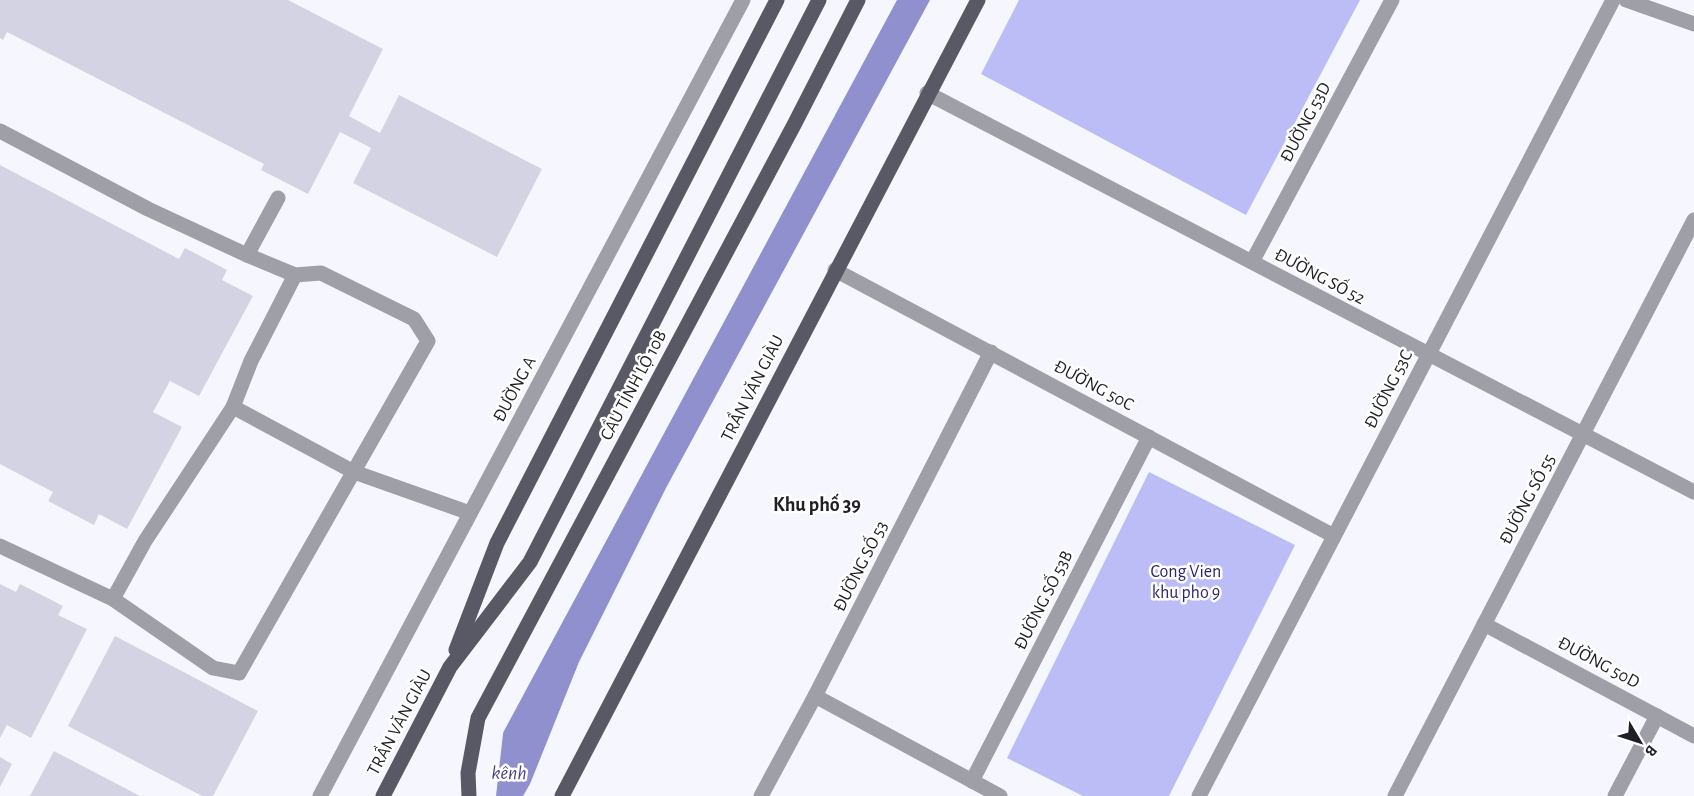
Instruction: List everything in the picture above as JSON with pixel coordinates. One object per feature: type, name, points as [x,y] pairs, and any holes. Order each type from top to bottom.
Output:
[{"type":"main road","name":"TRẦN VĂN GIÀU","points":[[383,796],[450,667],[497,543],[777,0]]},
{"type":"main road","name":"CẦU TỈNH LỘ 10B","points":[[460,653],[530,562],[819,0]]},
{"type":"main road","name":"CẦU TỈNH LỘ 10B","points":[[469,796],[468,773],[478,718],[795,123],[858,0]]},
{"type":"main road","name":"TRẦN VĂN GIÀU","points":[[562,796],[927,93],[978,0]]},
{"type":"main road","name":"TRẦN VĂN GIÀU","points":[[450,667],[460,653]]},
{"type":"street","name":"ĐƯỜNG A","points":[[320,796],[743,0]]},
{"type":"street","name":"ĐƯỜNG 53D","points":[[1252,262],[1392,0]]},
{"type":"street","name":"ĐƯỜNG 53C","points":[[1199,796],[1613,0]]},
{"type":"street","points":[[1626,0],[1694,24]]},
{"type":"street","name":"ĐƯỜNG SỐ 52","points":[[927,93],[1694,492]]},
{"type":"street","points":[[0,131],[148,209],[247,255],[296,275],[321,273],[414,319],[428,341],[239,673],[213,668],[113,599],[0,546]]},
{"type":"street","points":[[247,255],[278,198]]},
{"type":"street","name":"ĐƯỜNG SỐ 55","points":[[1395,796],[1694,220]]},
{"type":"street","name":"ĐƯỜNG 50C","points":[[835,270],[1334,536]]},
{"type":"street","points":[[113,599],[145,541],[233,407],[251,361],[296,275]]},
{"type":"street","name":"ĐƯỜNG SỐ 53","points":[[761,796],[815,696],[991,352]]},
{"type":"street","points":[[233,407],[354,472],[470,513]]},
{"type":"street","name":"ĐƯỜNG SỐ 53B","points":[[972,781],[1149,437]]},
{"type":"street","name":"ĐƯỜNG 50D","points":[[1484,624],[1694,736]]},
{"type":"street","points":[[815,696],[1000,796]]},
{"type":"street","points":[[1616,796],[1657,716]]},
{"type":"green space","points":[[1019,0],[1360,0],[1246,215],[981,74]]},
{"type":"green space","name":"Cong Vien khu pho 9","points":[[1149,472],[1295,545],[1169,796],[1083,796],[1007,758]]},
{"type":"water","name":"kênh","points":[[897,0],[930,0],[666,488],[579,662],[530,784],[523,796],[469,796]]},
{"type":"pier","points":[[504,725],[496,796],[466,796],[466,795]]},
{"type":"building","points":[[0,0],[288,0],[383,49],[349,116],[380,133],[399,95],[542,169],[497,257],[353,183],[371,148],[340,132],[308,194],[261,170],[264,164],[7,32],[3,40],[0,38]]},
{"type":"building","points":[[0,165],[179,259],[185,248],[227,270],[222,280],[253,296],[199,396],[170,381],[153,412],[182,427],[127,529],[99,514],[94,525],[48,501],[53,492],[0,464]]},
{"type":"building","points":[[0,584],[16,592],[20,584],[63,606],[58,615],[87,629],[31,738],[7,725],[0,738]]},
{"type":"building","points":[[115,636],[258,711],[213,796],[202,796],[68,726]]},
{"type":"building","points":[[54,751],[140,796],[30,796]]},
{"type":"building","points":[[0,757],[12,764],[0,787]]},
{"type":"district","name":"Khu phố 39","points":[[817,504]]}]
